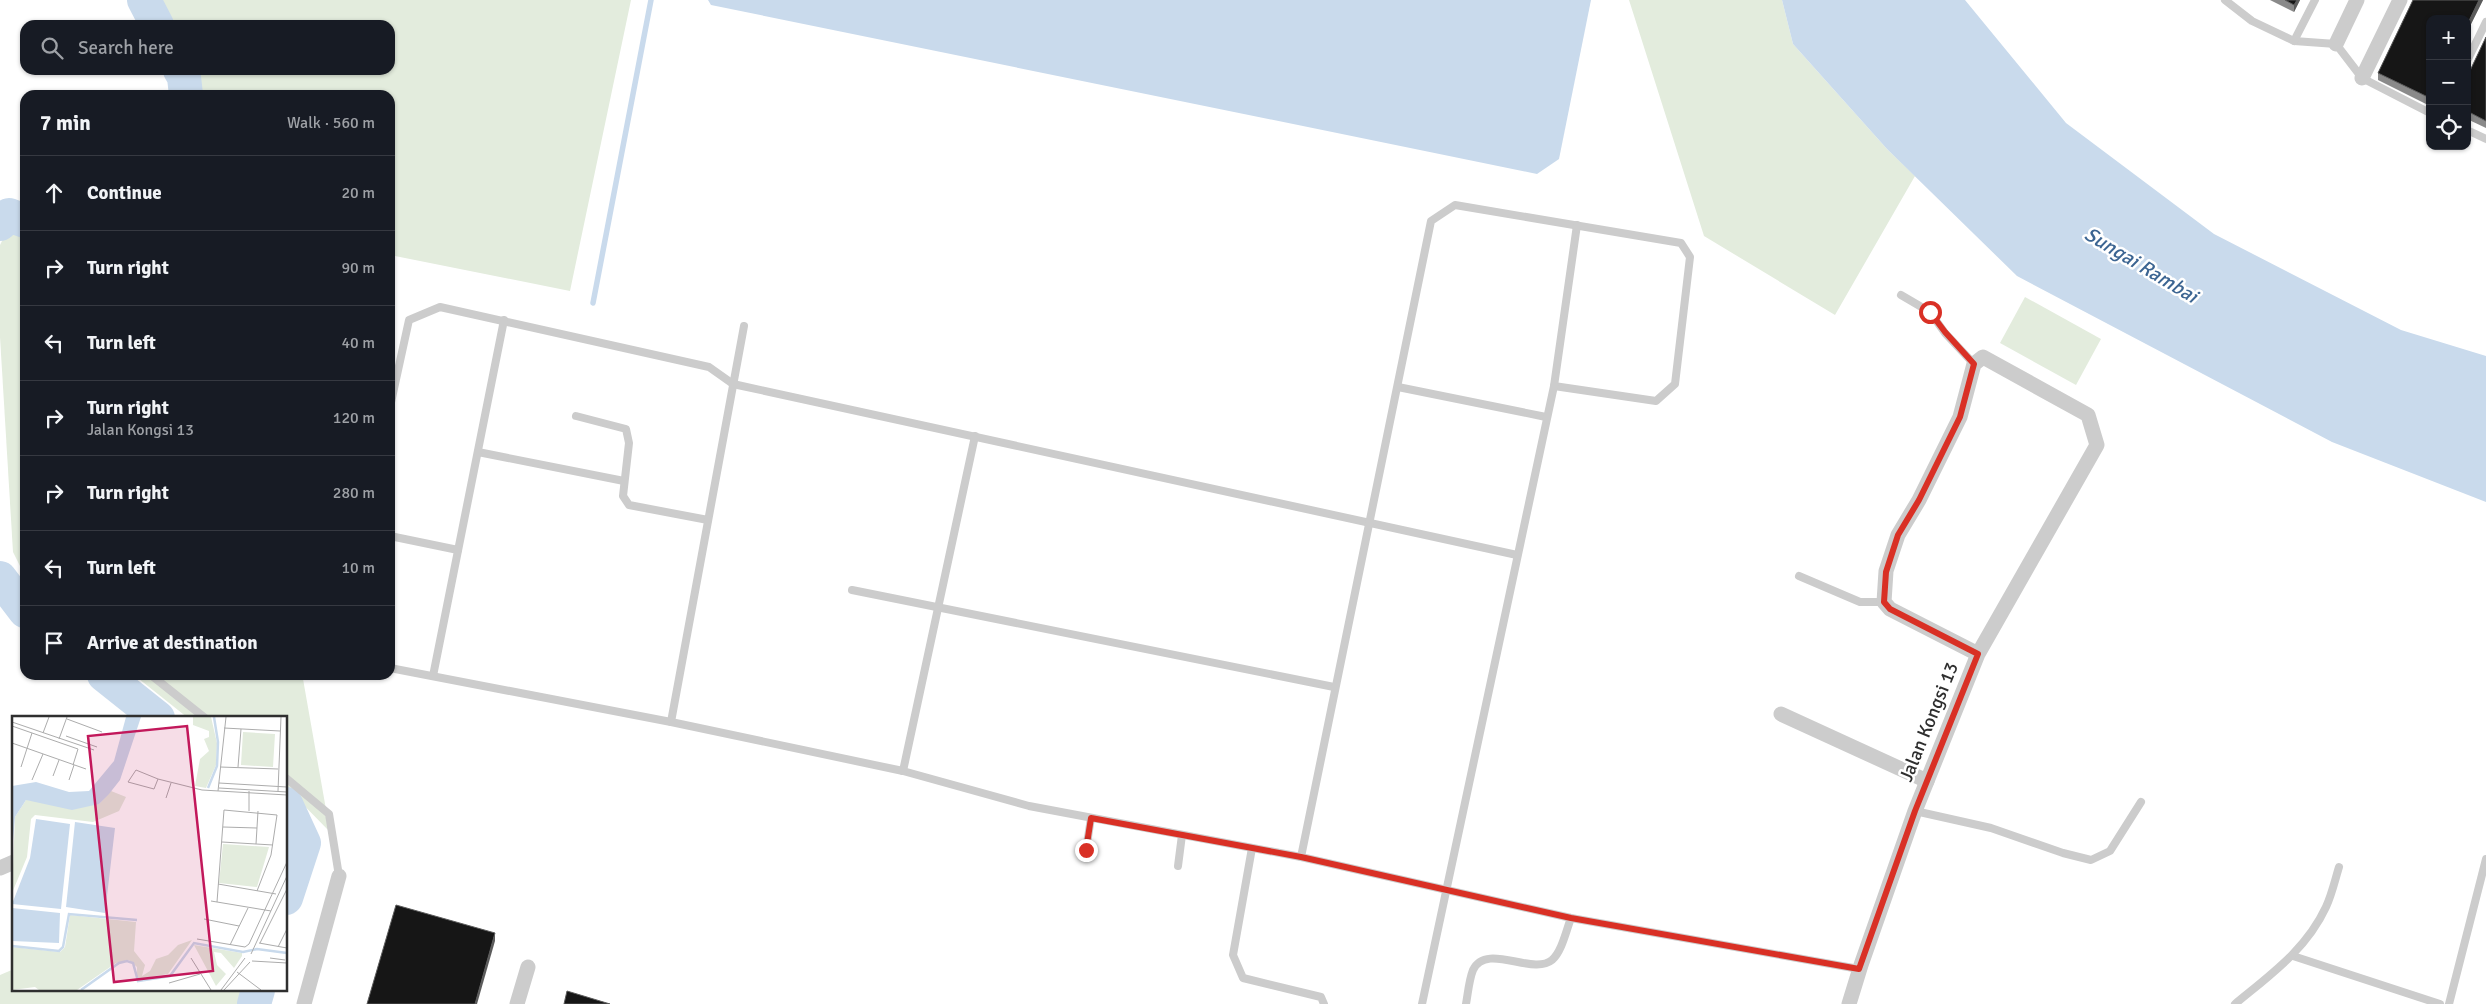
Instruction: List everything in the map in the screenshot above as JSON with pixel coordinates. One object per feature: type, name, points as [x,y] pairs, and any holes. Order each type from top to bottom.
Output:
[{"type":"street","points":[[2336,44],[2356,0]]},
{"type":"street","points":[[2362,78],[2400,0]]},
{"type":"street","name":"Jalan Kongsi 13","points":[[1849,1004],[1859,969],[1915,811],[1978,654],[2097,445],[2088,415],[1983,358],[1974,364]]},
{"type":"street","points":[[1974,364],[1960,417],[1919,500],[1898,535],[1886,572],[1884,602],[1890,609],[1978,654]]},
{"type":"street","points":[[1781,714],[1927,781]]},
{"type":"street","points":[[0,868],[12,863]]},
{"type":"street","points":[[304,1004],[340,876]]},
{"type":"street","points":[[517,1004],[528,967]]},
{"type":"lane","points":[[2225,0],[2252,21],[2294,40],[2336,44],[2362,78],[2426,111]]},
{"type":"lane","points":[[2294,40],[2315,0]]},
{"type":"lane","points":[[2471,52],[2486,22]]},
{"type":"lane","points":[[2471,132],[2486,139]]},
{"type":"lane","points":[[1301,857],[1334,687],[1398,387],[1431,221],[1455,205],[1681,243],[1690,257],[1674,384],[1656,401],[1554,386]]},
{"type":"lane","points":[[1422,1004],[1546,416],[1554,386],[1577,225]]},
{"type":"lane","points":[[1901,295],[1930,312],[1974,364]]},
{"type":"lane","points":[[395,384],[409,320],[440,307],[709,367],[733,384],[1517,555]]},
{"type":"lane","points":[[433,676],[504,320]]},
{"type":"lane","points":[[671,722],[744,326]]},
{"type":"lane","points":[[1398,387],[1546,416]]},
{"type":"lane","points":[[576,416],[626,428],[629,443],[623,496],[629,505],[708,520]]},
{"type":"lane","points":[[903,771],[975,436]]},
{"type":"lane","points":[[478,452],[624,481]]},
{"type":"lane","points":[[395,537],[458,550]]},
{"type":"lane","points":[[1799,576],[1860,602],[1884,602]]},
{"type":"lane","points":[[852,590],[1334,687]]},
{"type":"lane","points":[[395,669],[671,722],[903,771],[1029,806],[1301,857],[1571,918],[1859,969]]},
{"type":"lane","points":[[158,680],[203,716]]},
{"type":"lane","points":[[288,780],[329,814],[340,876]]},
{"type":"lane","points":[[1915,811],[1991,828],[2063,853],[2091,860],[2110,851],[2141,802]]},
{"type":"lane","points":[[1086,850],[1091,818]]},
{"type":"lane","points":[[1178,866],[1182,835]]},
{"type":"lane","points":[[1252,848],[1233,955],[1243,978],[1321,997],[1324,1004]]},
{"type":"lane","points":[[2450,1004],[2486,859]]},
{"type":"lane","points":[[2235,1004],[2293,956],[2326,907],[2339,867]]},
{"type":"lane","points":[[1466,1004],[1473,971],[1478,962],[1488,959],[1538,965],[1551,961],[1558,952],[1571,918]]},
{"type":"lane","points":[[2293,956],[2440,1004]]},
{"type":"green space","points":[[149,0],[631,0],[570,291],[395,256],[395,90],[193,90],[188,75],[395,75],[395,20],[163,20]]},
{"type":"green space","points":[[1629,0],[1782,0],[1793,44],[1887,149],[1915,176],[1835,315],[1704,236]]},
{"type":"green space","points":[[16,231],[20,232],[20,566],[13,552],[0,337],[0,245],[4,237]]},
{"type":"green space","points":[[2025,297],[2101,339],[2076,385],[2000,343]]},
{"type":"green space","points":[[140,680],[303,680],[330,832],[288,789],[288,716],[185,716]]},
{"type":"green space","points":[[12,970],[12,992],[242,992],[239,1004],[0,1004],[0,975]]},
{"type":"water","points":[[708,0],[1591,0],[1559,159],[1537,174],[711,5]]},
{"type":"water","name":"Sungai Rambai","points":[[1782,0],[1965,0],[2066,123],[2214,234],[2401,330],[2486,356],[2486,502],[2332,442],[2017,276],[1887,149],[1793,44]]},
{"type":"building","points":[[2285,0],[2297,0],[2294,5]]},
{"type":"building","points":[[2413,0],[2479,0],[2471,17],[2471,15],[2426,15],[2426,96],[2378,73]]},
{"type":"building","points":[[2486,37],[2486,121],[2471,113],[2471,69]]},
{"type":"building","points":[[396,905],[495,933],[475,1004],[367,1004]]},
{"type":"building","points":[[567,991],[610,1004],[564,1004]]},
{"type":"waterway","points":[[144,0],[154,20]]},
{"type":"waterway","points":[[593,303],[651,0]]},
{"type":"waterway","points":[[183,75],[185,90]]},
{"type":"waterway","points":[[0,224],[9,215],[20,219]]},
{"type":"waterway","points":[[0,578],[20,604]]},
{"type":"waterway","points":[[110,680],[155,716]]},
{"type":"waterway","points":[[288,808],[304,843],[288,892]]},
{"type":"waterway","points":[[254,1004],[257,992]]},
{"type":"route","points":[[1086,850],[1091,818],[1301,857],[1571,918],[1859,969],[1915,811],[1978,654],[1890,609],[1884,602],[1886,572],[1898,535],[1919,500],[1960,417],[1974,364],[1930,312]]}]
